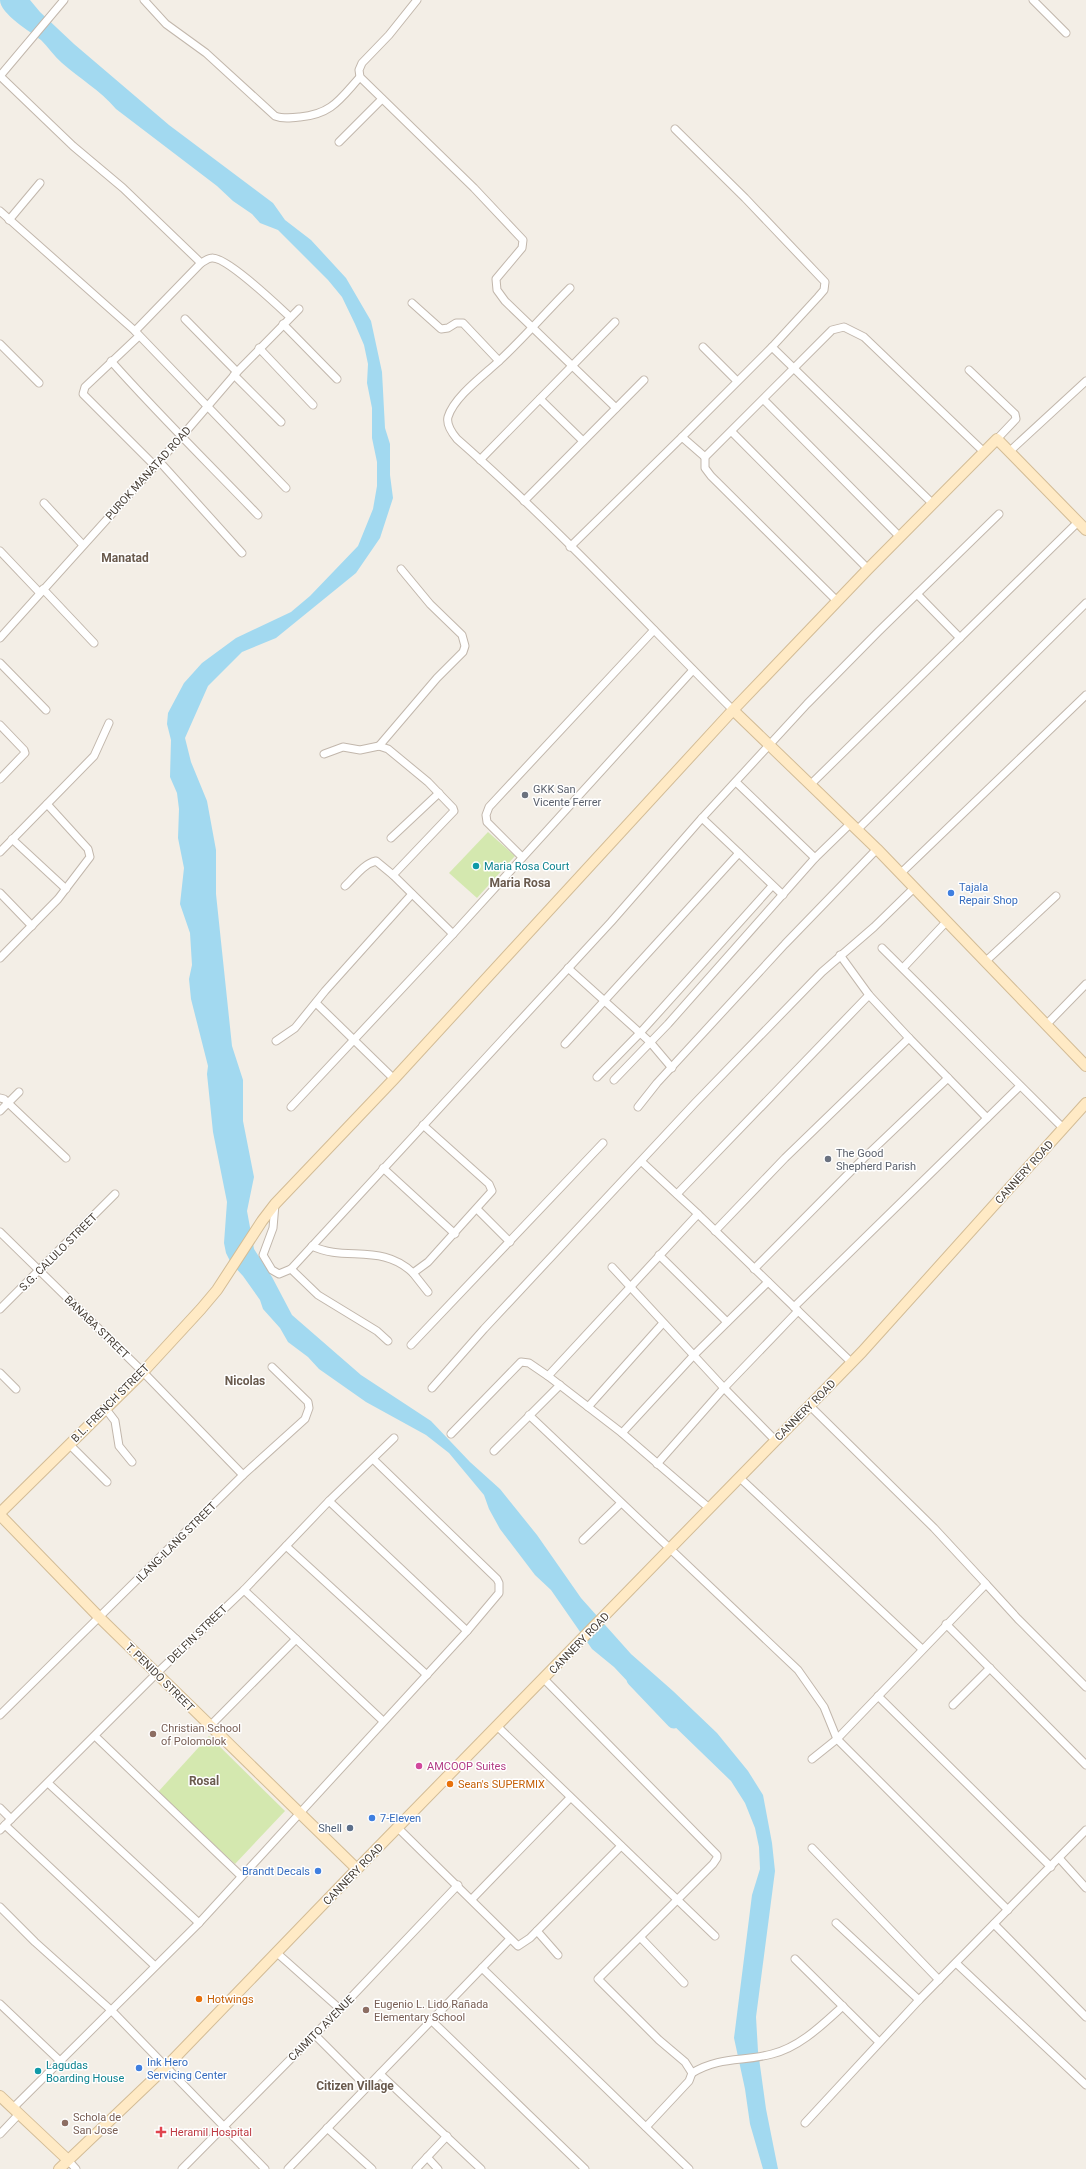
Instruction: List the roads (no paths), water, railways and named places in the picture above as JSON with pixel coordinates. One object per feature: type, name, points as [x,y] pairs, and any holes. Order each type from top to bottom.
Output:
[{"type":"street","points":[[64,0],[0,76],[73,146],[123,188],[201,263]]},
{"type":"street","points":[[144,0],[166,24],[206,53],[275,116],[288,118],[314,116],[325,112],[360,77]]},
{"type":"street","points":[[417,0],[389,35],[362,63],[359,70],[360,77],[474,188],[523,240],[522,248],[500,272],[496,279],[495,284],[500,296],[533,326],[616,408]]},
{"type":"street","points":[[1033,0],[1066,33]]},
{"type":"street","points":[[339,142],[382,99]]},
{"type":"street","points":[[570,546],[772,347],[824,290],[825,282],[745,198],[675,129]]},
{"type":"street","points":[[9,220],[40,183]]},
{"type":"street","points":[[0,211],[137,333],[286,488]]},
{"type":"street","points":[[242,553],[157,463],[83,394],[85,387],[111,361],[201,263],[213,258],[219,259],[238,272],[290,317]]},
{"type":"street","points":[[570,288],[499,361],[472,386],[453,408],[448,417],[450,430],[457,439],[570,546],[733,710],[877,849],[1086,1066]]},
{"type":"street","points":[[412,303],[441,329],[448,328],[456,323],[463,323],[499,361]]},
{"type":"street","name":"PUROK MANATAD ROAD","points":[[0,638],[259,348],[299,309]]},
{"type":"street","points":[[185,319],[281,422]]},
{"type":"street","points":[[480,460],[615,322]]},
{"type":"street","points":[[283,324],[337,379]]},
{"type":"street","points":[[837,601],[711,476],[705,468],[705,458],[832,330],[844,327],[864,337],[984,452]]},
{"type":"street","points":[[0,344],[39,383]]},
{"type":"street","points":[[703,347],[737,381]]},
{"type":"street","points":[[772,347],[933,504]]},
{"type":"street","points":[[259,348],[313,405]]},
{"type":"street","points":[[111,361],[152,408],[182,436],[258,515]]},
{"type":"street","points":[[969,370],[1015,414],[1016,419],[1012,426],[998,439],[1086,530]]},
{"type":"street","points":[[524,501],[644,380]]},
{"type":"street","points":[[1010,451],[1086,381]]},
{"type":"street","points":[[540,399],[583,441]]},
{"type":"street","points":[[764,400],[900,537]]},
{"type":"street","points":[[732,432],[868,569]]},
{"type":"street","points":[[682,437],[705,458]]},
{"type":"street","name":"B.L. FRENCH STREET","points":[[0,1514],[105,1408],[143,1372],[216,1290],[275,1204],[394,1079],[733,710],[868,569],[998,439]]},
{"type":"street","points":[[44,503],[83,545]]},
{"type":"street","points":[[275,1204],[273,1228],[263,1255],[268,1265],[276,1272],[285,1273],[291,1269],[568,968],[702,818],[770,746],[807,704],[999,514]]},
{"type":"street","points":[[810,784],[1078,522]]},
{"type":"street","points":[[0,551],[94,643]]},
{"type":"street","points":[[324,754],[343,747],[366,750],[379,746],[437,678],[463,652],[465,646],[462,635],[430,604],[401,569]]},
{"type":"street","points":[[917,594],[960,638]]},
{"type":"street","points":[[614,1080],[815,858],[854,827],[1086,603]]},
{"type":"street","points":[[522,857],[487,822],[486,815],[489,807],[654,630]]},
{"type":"street","points":[[0,663],[46,710]]},
{"type":"street","points":[[291,1107],[453,934],[693,670]]},
{"type":"street","points":[[900,873],[1086,694]]},
{"type":"street","points":[[0,852],[94,756],[109,723]]},
{"type":"street","points":[[0,725],[24,750],[25,754],[0,779]]},
{"type":"street","points":[[379,746],[388,749],[439,793],[454,811],[393,875]]},
{"type":"street","points":[[736,782],[815,858]]},
{"type":"street","points":[[391,838],[439,793]]},
{"type":"street","points":[[0,958],[66,889],[88,860],[90,855],[88,849],[47,804]]},
{"type":"street","points":[[702,818],[783,895]]},
{"type":"street","points":[[12,839],[66,889]]},
{"type":"street","points":[[638,1108],[672,1068],[785,944],[877,849]]},
{"type":"street","points":[[565,1044],[739,853]]},
{"type":"street","points":[[345,886],[371,862],[381,864],[453,934]]},
{"type":"street","points":[[597,1077],[640,1033],[772,886]]},
{"type":"street","points":[[432,1388],[484,1329],[695,1104],[840,955],[874,927],[914,888]]},
{"type":"street","points":[[0,893],[32,926]]},
{"type":"street","points":[[276,1041],[292,1032],[412,894]]},
{"type":"street","points":[[986,961],[1056,896]]},
{"type":"street","points":[[903,968],[947,921]]},
{"type":"street","points":[[882,948],[1063,1128]]},
{"type":"street","points":[[840,955],[869,995],[987,1118]]},
{"type":"street","points":[[568,968],[650,1042],[672,1068]]},
{"type":"street","points":[[1047,1024],[1086,984]]},
{"type":"street","points":[[677,1194],[869,995]]},
{"type":"street","points":[[316,1003],[394,1079]]},
{"type":"street","points":[[715,1231],[785,1158],[909,1038]]},
{"type":"street","points":[[754,1268],[863,1159],[948,1078]]},
{"type":"street","points":[[657,1464],[796,1309],[1020,1086]]},
{"type":"street","points":[[0,1111],[19,1092]]},
{"type":"street","points":[[0,1098],[8,1103],[66,1158]]},
{"type":"street","name":"CANNERY ROAD","points":[[59,2169],[166,2068],[357,1869],[498,1727],[669,1549],[740,1478],[775,1440],[852,1363],[1086,1103]]},
{"type":"street","points":[[413,1273],[428,1262],[492,1191],[489,1184],[423,1125]]},
{"type":"street","points":[[411,1345],[603,1143]]},
{"type":"street","points":[[642,1162],[852,1363]]},
{"type":"street","points":[[383,1168],[454,1234]]},
{"type":"street","name":"S.G. CALULO STREET","points":[[0,1309],[115,1194]]},
{"type":"street","points":[[477,1209],[510,1242]]},
{"type":"street","points":[[548,1376],[698,1214]]},
{"type":"street","name":"BANABA STREET","points":[[0,1232],[143,1372],[243,1475]]},
{"type":"street","points":[[312,1246],[321,1251],[357,1253],[385,1257],[408,1268],[428,1292]]},
{"type":"street","points":[[659,1255],[727,1322]]},
{"type":"street","points":[[612,1267],[724,1388],[775,1440]]},
{"type":"street","points":[[291,1269],[318,1295],[377,1331],[388,1341]]},
{"type":"street","points":[[622,1433],[694,1355],[768,1282]]},
{"type":"street","points":[[588,1407],[663,1323]]},
{"type":"street","points":[[451,1434],[521,1362],[529,1363],[622,1433],[709,1508]]},
{"type":"street","name":"ILANG-ILANG STREET","points":[[0,1715],[243,1475],[305,1419],[309,1408],[308,1402],[272,1367]]},
{"type":"street","points":[[0,1373],[16,1389]]},
{"type":"street","points":[[494,1451],[560,1385]]},
{"type":"street","points":[[810,1406],[934,1528],[1018,1620],[1086,1687]]},
{"type":"street","points":[[105,1408],[115,1421],[119,1446],[132,1462]]},
{"type":"street","points":[[529,1415],[798,1670],[824,1707],[837,1739],[1008,1910]]},
{"type":"street","name":"DELFIN STREET","points":[[3,1828],[157,1674],[244,1590],[329,1501],[394,1438]]},
{"type":"street","points":[[69,1444],[107,1482]]},
{"type":"street","points":[[0,2134],[16,2111],[61,2062],[199,1923],[467,1631],[499,1593],[499,1583],[373,1459]]},
{"type":"street","points":[[740,1478],[922,1649]]},
{"type":"street","points":[[329,1501],[467,1631]]},
{"type":"street","points":[[583,1540],[621,1503]]},
{"type":"street","name":"T. PENIDO STREET","points":[[0,1514],[99,1617],[357,1869]]},
{"type":"street","points":[[286,1546],[427,1675]]},
{"type":"street","points":[[812,1760],[837,1739],[986,1584]]},
{"type":"street","points":[[244,1590],[384,1721]]},
{"type":"street","points":[[946,1624],[1086,1765]]},
{"type":"street","points":[[210,1726],[296,1639]]},
{"type":"street","points":[[953,1705],[990,1668]]},
{"type":"street","points":[[544,1679],[715,1852],[718,1858],[678,1901],[598,1979],[659,2040],[685,2062],[692,2073]]},
{"type":"street","points":[[878,1696],[1050,1867]]},
{"type":"street","points":[[498,1727],[715,1936]]},
{"type":"street","points":[[95,1736],[241,1876]]},
{"type":"street","points":[[48,1783],[199,1923]]},
{"type":"street","points":[[472,1899],[570,1798]]},
{"type":"street","points":[[0,1808],[11,1819]]},
{"type":"street","points":[[3,1828],[155,1966]]},
{"type":"street","points":[[398,1828],[458,1885],[510,1939],[520,1946],[621,1846]]},
{"type":"street","points":[[804,2123],[919,2000],[1086,1830]]},
{"type":"street","points":[[812,1848],[939,1980]]},
{"type":"street","points":[[1059,1858],[1086,1888]]},
{"type":"street","name":"CAIMITO AVENUE","points":[[182,2169],[340,2009],[458,1885]]},
{"type":"street","points":[[0,1907],[35,1942],[112,2011],[265,2169]]},
{"type":"street","points":[[836,1923],[919,2000]]},
{"type":"street","points":[[994,1924],[1086,2017]]},
{"type":"street","points":[[536,1931],[558,1955]]},
{"type":"street","points":[[641,1938],[684,1983]]},
{"type":"street","points":[[288,2169],[510,1939]]},
{"type":"street","points":[[277,1953],[340,2009]]},
{"type":"street","points":[[795,1959],[879,2042]]},
{"type":"street","points":[[956,1963],[1086,2085]]},
{"type":"street","points":[[482,1968],[689,2169]]},
{"type":"street","points":[[0,2004],[61,2062]]},
{"type":"street","points":[[646,2127],[689,2081],[692,2073],[706,2065],[724,2060],[762,2056],[792,2047],[810,2035],[843,2006]]},
{"type":"street","points":[[431,2020],[585,2169]]},
{"type":"street","points":[[314,2034],[366,2087]]},
{"type":"street","points":[[380,2074],[481,2169]]},
{"type":"street","points":[[0,2096],[76,2169]]},
{"type":"street","points":[[327,2128],[372,2169]]},
{"type":"street","points":[[416,2169],[447,2136]]},
{"type":"street","points":[[427,2158],[438,2169]]},
{"type":"water","points":[[0,0],[30,0],[40,12],[74,44],[169,125],[273,203],[285,220],[311,240],[346,278],[371,321],[382,372],[385,428],[390,444],[390,475],[393,498],[380,538],[356,573],[276,638],[242,652],[208,686],[185,738],[191,762],[207,801],[216,850],[216,894],[232,1046],[243,1080],[243,1121],[254,1177],[247,1211],[254,1249],[272,1277],[292,1315],[361,1375],[431,1421],[470,1462],[500,1489],[537,1535],[581,1598],[631,1654],[717,1733],[748,1771],[763,1795],[772,1843],[775,1871],[756,2017],[758,2051],[766,2109],[778,2169],[763,2169],[750,2124],[745,2089],[734,2038],[752,1895],[760,1869],[759,1847],[755,1828],[745,1803],[731,1781],[670,1722],[659,1706],[645,1692],[630,1684],[614,1667],[592,1649],[551,1590],[535,1575],[500,1529],[489,1509],[484,1495],[449,1453],[426,1435],[366,1402],[319,1369],[308,1357],[288,1342],[280,1328],[263,1309],[260,1300],[243,1276],[231,1263],[226,1253],[224,1243],[227,1202],[213,1132],[207,1074],[208,1066],[191,999],[189,979],[192,965],[190,933],[180,904],[184,868],[178,838],[179,809],[177,793],[170,777],[171,740],[167,724],[168,713],[184,683],[202,663],[236,638],[291,612],[310,596],[358,546],[373,509],[377,486],[377,462],[372,438],[372,408],[367,383],[368,364],[364,345],[342,297],[328,280],[278,230],[260,223],[252,214],[233,201],[217,186],[116,109],[97,90],[62,63],[41,40],[10,17],[1,5]]},
{"type":"waterway","points":[[634,1679],[674,1721]]},
{"type":"place","name":"GKK San Vicente Ferrer","points":[[525,795]]},
{"type":"place","name":"Maria Rosa Court","points":[[476,866]]},
{"type":"place","name":"Tajala Repair Shop","points":[[951,893]]},
{"type":"place","name":"The Good Shepherd Parish","points":[[828,1159]]},
{"type":"place","name":"Christian School of Polomolok","points":[[153,1734]]},
{"type":"place","name":"AMCOOP Suites","points":[[419,1766]]},
{"type":"place","name":"Sean's SUPERMIX","points":[[450,1784]]},
{"type":"place","name":"7-Eleven","points":[[372,1818]]},
{"type":"place","name":"Shell","points":[[350,1828]]},
{"type":"place","name":"Brandt Decals","points":[[318,1871]]},
{"type":"place","name":"Hotwings","points":[[199,1999]]},
{"type":"place","name":"Eugenio L. Lido Rañada Elementary School","points":[[366,2010]]},
{"type":"place","name":"Ink Hero Servicing Center","points":[[139,2068]]},
{"type":"place","name":"Lagudas Boarding House","points":[[38,2071]]},
{"type":"place","name":"Schola de San Jose","points":[[65,2123]]},
{"type":"place","name":"Heramil Hospital","points":[[161,2132]]},
{"type":"district","name":"Manatad","points":[[125,558]]},
{"type":"district","name":"Maria Rosa","points":[[520,883]]},
{"type":"district","name":"Nicolas","points":[[245,1381]]},
{"type":"district","name":"Rosal","points":[[204,1781]]},
{"type":"district","name":"Citizen Village","points":[[355,2086]]}]
